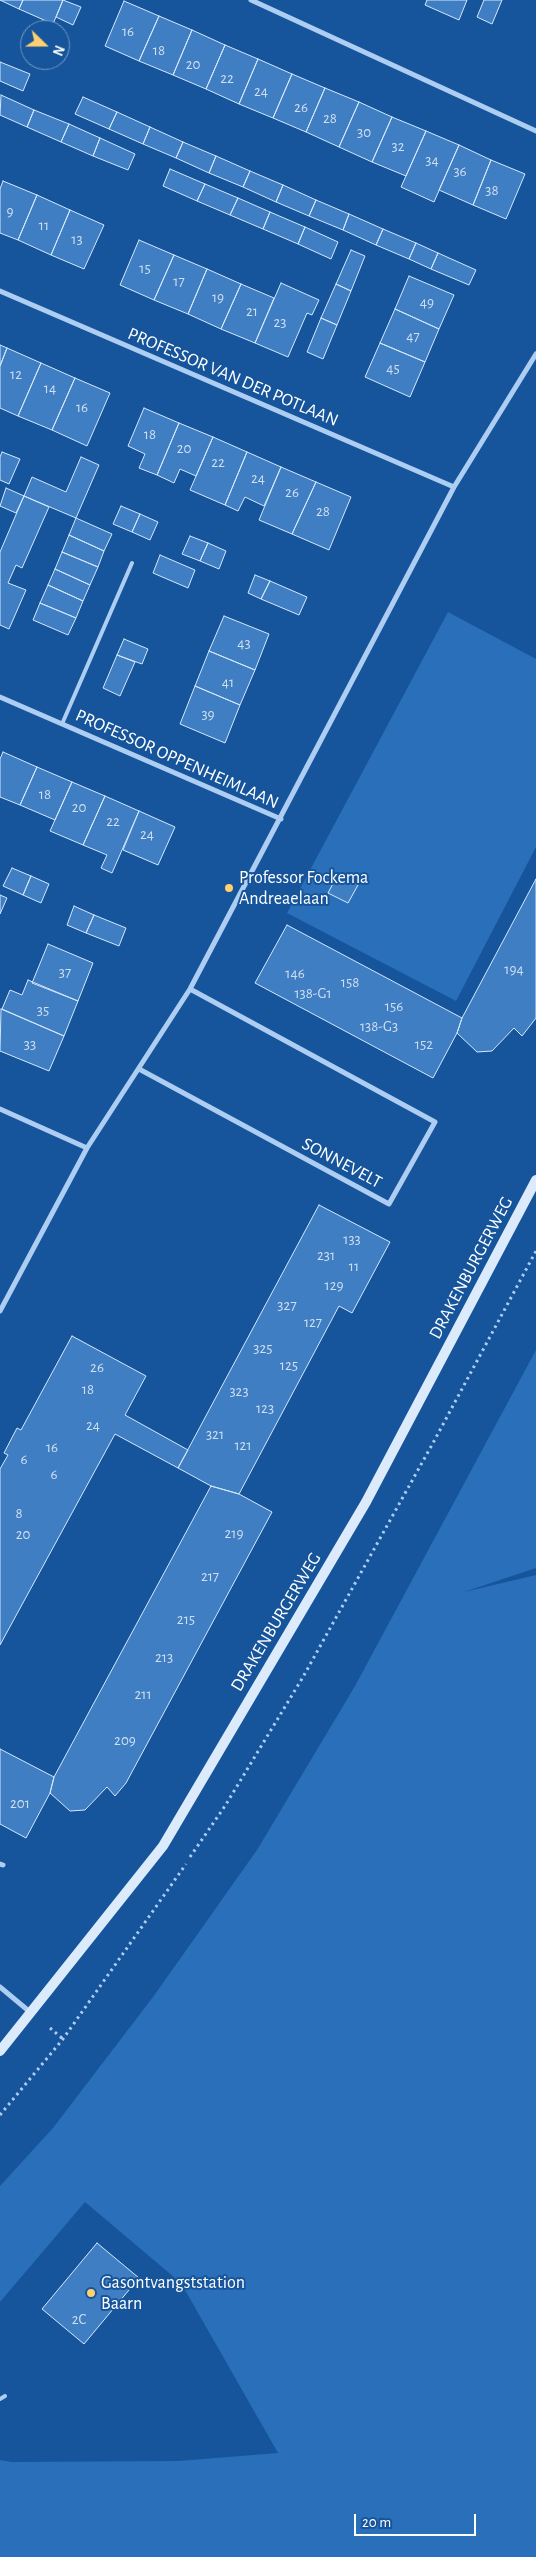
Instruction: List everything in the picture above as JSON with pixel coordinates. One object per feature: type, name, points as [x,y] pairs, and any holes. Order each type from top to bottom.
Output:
[{"type":"main road","name":"DRAKENBURGERWEG","points":[[0,2051],[163,1846],[366,1502],[536,1180]]},
{"type":"street","points":[[251,0],[536,131]]},
{"type":"street","name":"PROFESSOR VAN DER POTLAAN","points":[[0,291],[454,487]]},
{"type":"street","points":[[0,1312],[87,1148],[190,989],[454,487],[536,354]]},
{"type":"street","name":"PROFESSOR OPPENHEIMLAAN","points":[[0,697],[281,819]]},
{"type":"street","name":"SONNEVELT","points":[[139,1069],[389,1204],[434,1122],[190,989]]},
{"type":"street","points":[[0,1109],[87,1148]]},
{"type":"street","points":[[0,1987],[30,2012]]},
{"type":"lane","name":"PROFESSOR OPPENHEIMLAAN","points":[[62,724],[132,563]]},
{"type":"lane","points":[[0,2399],[5,2396]]},
{"type":"shaded area","points":[[448,612],[536,659],[536,847],[456,1001],[287,913]]},
{"type":"shaded area","points":[[536,1350],[536,1568],[464,1592],[536,1575],[536,2557],[0,2557],[0,2460],[12,2462],[178,2461],[278,2453],[181,2283],[85,2202],[0,2302],[0,2186],[53,2128],[153,1997],[257,1850],[355,1686]]},
{"type":"building","points":[[0,0],[23,0],[19,9]]},
{"type":"building","points":[[23,0],[63,0],[55,20],[44,20],[19,9]]},
{"type":"building","points":[[63,0],[81,7],[73,25],[70,24],[70,20],[62,20],[56,17]]},
{"type":"building","points":[[427,0],[467,0],[459,20],[425,5]]},
{"type":"building","points":[[484,0],[502,0],[492,24],[477,17]]},
{"type":"building","points":[[124,1],[159,16],[139,61],[105,46]]},
{"type":"building","points":[[159,16],[192,30],[173,75],[139,61]]},
{"type":"building","points":[[192,30],[225,45],[206,89],[173,75]]},
{"type":"building","points":[[225,45],[258,59],[239,104],[206,89]]},
{"type":"building","points":[[258,59],[292,74],[273,118],[239,104]]},
{"type":"building","points":[[0,62],[30,74],[23,91],[0,81]]},
{"type":"building","points":[[292,74],[325,88],[306,132],[273,118]]},
{"type":"building","points":[[325,88],[359,102],[339,147],[306,132]]},
{"type":"building","points":[[1,95],[34,110],[27,127],[0,115]]},
{"type":"building","points":[[83,97],[117,112],[109,129],[75,114]]},
{"type":"building","points":[[359,102],[392,117],[372,162],[339,147]]},
{"type":"building","points":[[34,110],[69,124],[61,142],[27,127]]},
{"type":"building","points":[[117,112],[150,127],[143,144],[109,129]]},
{"type":"building","points":[[392,117],[426,131],[406,176],[372,162]]},
{"type":"building","points":[[69,124],[100,138],[93,156],[61,142]]},
{"type":"building","points":[[150,127],[183,142],[176,158],[143,144]]},
{"type":"building","points":[[426,131],[459,145],[434,202],[401,187]]},
{"type":"building","points":[[100,138],[135,154],[128,170],[93,156]]},
{"type":"building","points":[[183,142],[216,156],[209,173],[176,158]]},
{"type":"building","points":[[459,145],[491,160],[473,205],[439,190]]},
{"type":"building","points":[[216,156],[250,171],[243,187],[209,173]]},
{"type":"building","points":[[491,160],[525,174],[506,219],[473,205]]},
{"type":"building","points":[[170,169],[205,184],[197,201],[163,186]]},
{"type":"building","points":[[250,171],[283,185],[276,202],[243,187]]},
{"type":"building","points":[[3,181],[37,195],[18,240],[0,233],[0,189]]},
{"type":"building","points":[[205,184],[238,198],[230,215],[197,201]]},
{"type":"building","points":[[283,185],[316,200],[309,216],[276,202]]},
{"type":"building","points":[[37,195],[70,210],[51,255],[18,240]]},
{"type":"building","points":[[238,198],[270,212],[263,229],[230,215]]},
{"type":"building","points":[[316,200],[349,214],[343,230],[309,216]]},
{"type":"building","points":[[70,210],[104,225],[84,269],[51,255]]},
{"type":"building","points":[[270,212],[305,227],[298,244],[263,229]]},
{"type":"building","points":[[349,214],[383,229],[376,245],[343,230]]},
{"type":"building","points":[[305,227],[338,242],[331,259],[298,244]]},
{"type":"building","points":[[383,229],[416,243],[409,259],[376,245]]},
{"type":"building","points":[[139,240],[174,255],[154,300],[120,285]]},
{"type":"building","points":[[416,243],[438,253],[431,269],[409,259]]},
{"type":"building","points":[[351,250],[365,256],[351,291],[336,284]]},
{"type":"building","points":[[438,253],[476,270],[469,285],[431,269]]},
{"type":"building","points":[[174,255],[207,269],[188,314],[154,300]]},
{"type":"building","points":[[207,269],[241,284],[221,329],[188,314]]},
{"type":"building","points":[[409,276],[454,295],[439,329],[395,309]]},
{"type":"building","points":[[281,283],[319,300],[312,315],[307,313],[288,357],[255,343]]},
{"type":"building","points":[[241,284],[274,298],[255,343],[221,329]]},
{"type":"building","points":[[336,284],[351,291],[337,325],[321,318]]},
{"type":"building","points":[[395,309],[439,329],[425,362],[380,343]]},
{"type":"building","points":[[321,318],[337,325],[323,359],[307,352]]},
{"type":"building","points":[[380,343],[425,362],[410,397],[365,377]]},
{"type":"building","points":[[0,345],[7,348],[0,366]]},
{"type":"building","points":[[7,348],[41,363],[18,416],[0,408],[0,366]]},
{"type":"building","points":[[41,363],[75,378],[52,430],[18,416]]},
{"type":"building","points":[[75,378],[110,393],[87,446],[52,430]]},
{"type":"building","points":[[144,408],[179,423],[157,475],[139,468],[145,454],[128,446]]},
{"type":"building","points":[[179,423],[213,437],[196,476],[180,469],[174,483],[157,475]]},
{"type":"building","points":[[213,437],[247,452],[225,505],[190,490]]},
{"type":"building","points":[[2,452],[20,459],[9,484],[0,480],[0,457]]},
{"type":"building","points":[[247,452],[281,467],[264,506],[245,497],[238,511],[225,505]]},
{"type":"building","points":[[81,457],[99,465],[76,518],[24,496],[32,477],[66,492]]},
{"type":"building","points":[[281,467],[316,482],[292,534],[259,520]]},
{"type":"building","points":[[316,482],[351,497],[329,550],[292,534]]},
{"type":"building","points":[[6,488],[24,496],[16,513],[0,506]]},
{"type":"building","points":[[24,496],[49,507],[22,568],[16,565],[8,583],[26,590],[9,629],[0,625],[0,552]]},
{"type":"building","points":[[121,506],[140,514],[132,532],[113,524]]},
{"type":"building","points":[[140,514],[158,522],[150,540],[132,532]]},
{"type":"building","points":[[76,518],[112,534],[104,551],[69,535]]},
{"type":"building","points":[[69,535],[104,551],[98,567],[62,552]]},
{"type":"building","points":[[190,536],[208,543],[200,561],[182,554]]},
{"type":"building","points":[[208,543],[226,551],[219,569],[200,561]]},
{"type":"building","points":[[62,552],[98,567],[90,585],[55,569]]},
{"type":"building","points":[[160,555],[195,570],[188,588],[153,573]]},
{"type":"building","points":[[55,569],[90,585],[83,601],[48,585]]},
{"type":"building","points":[[255,575],[270,581],[261,599],[248,593]]},
{"type":"building","points":[[270,581],[307,597],[299,615],[261,599]]},
{"type":"building","points":[[48,585],[83,601],[76,618],[40,603]]},
{"type":"building","points":[[40,603],[76,618],[68,635],[33,620]]},
{"type":"building","points":[[224,616],[269,634],[255,670],[209,651]]},
{"type":"building","points":[[124,639],[148,649],[142,664],[117,655]]},
{"type":"building","points":[[209,651],[255,670],[240,705],[195,686]]},
{"type":"building","points":[[117,655],[135,662],[120,696],[103,688]]},
{"type":"building","points":[[195,686],[240,705],[225,743],[180,724]]},
{"type":"building","points":[[3,752],[37,767],[20,805],[0,797],[0,759]]},
{"type":"building","points":[[37,767],[72,782],[55,820],[20,805]]},
{"type":"building","points":[[72,782],[105,796],[83,845],[50,831]]},
{"type":"building","points":[[105,796],[139,811],[112,873],[101,868],[107,855],[83,845]]},
{"type":"building","points":[[139,811],[175,827],[158,865],[123,850]]},
{"type":"building","points":[[12,868],[31,876],[23,895],[3,886]]},
{"type":"building","points":[[338,874],[358,885],[348,903],[328,893]]},
{"type":"building","points":[[31,876],[49,884],[41,903],[23,895]]},
{"type":"building","points":[[536,879],[536,1018],[522,1036],[514,1028],[492,1051],[477,1052],[457,1033],[462,1018]]},
{"type":"building","points":[[0,895],[7,898],[0,914]]},
{"type":"building","points":[[74,906],[94,915],[86,933],[67,925]]},
{"type":"building","points":[[94,915],[126,928],[119,946],[86,933]]},
{"type":"building","points":[[287,925],[462,1018],[457,1033],[433,1078],[255,983]]},
{"type":"building","points":[[48,944],[93,963],[78,1001],[32,983]]},
{"type":"building","points":[[28,980],[78,1001],[64,1036],[2,1009],[10,990],[22,995]]},
{"type":"building","points":[[1,1009],[64,1036],[49,1071],[0,1051]]},
{"type":"building","points":[[319,1205],[390,1242],[352,1313],[339,1306],[239,1494],[211,1486],[178,1468]]},
{"type":"building","points":[[72,1336],[146,1376],[125,1415],[188,1450],[178,1468],[115,1434],[0,1645],[0,1469],[8,1455],[4,1453],[17,1428],[21,1430]]},
{"type":"building","points":[[211,1486],[239,1494],[272,1512],[126,1783],[115,1796],[107,1787],[85,1810],[70,1811],[50,1793],[54,1777]]},
{"type":"building","points":[[0,1749],[54,1777],[50,1793],[26,1838],[0,1824]]},
{"type":"building","name":"Gasontvangststation Baarn","points":[[97,2243],[139,2278],[84,2344],[42,2309]]},
{"type":"place","name":"Professor Fockema Andreaelaan","points":[[229,888]]},
{"type":"place","name":"Gasontvangststation Baarn","points":[[91,2293]]}]
